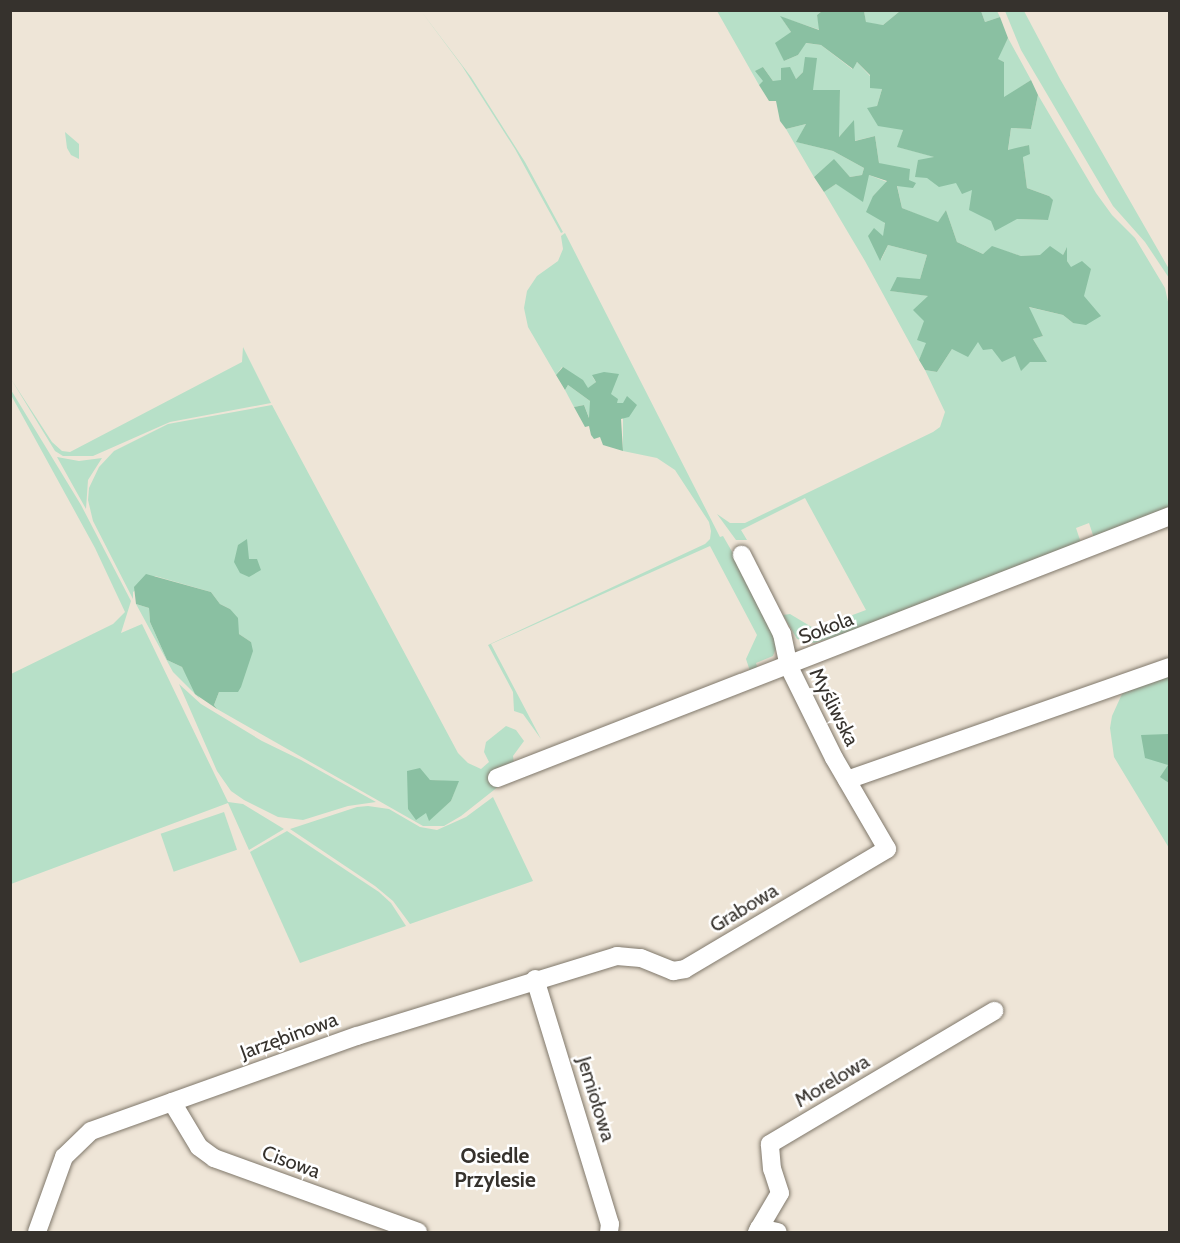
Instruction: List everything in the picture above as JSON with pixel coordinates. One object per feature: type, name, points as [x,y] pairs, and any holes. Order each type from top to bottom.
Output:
[{"type":"street","name":"Sokola","points":[[497,778],[789,667],[1170,516]]},
{"type":"street","name":"Myśliwska","points":[[742,555],[782,634],[789,667],[847,780],[887,849]]},
{"type":"street","points":[[847,780],[1170,667]]},
{"type":"street","name":"Grabowa","points":[[617,956],[641,958],[673,971],[685,969],[887,849]]},
{"type":"street","name":"Jarzębinowa","points":[[37,1233],[56,1174],[70,1148],[91,1131],[357,1036],[535,979],[617,956]]},
{"type":"street","name":"Jemiołowa","points":[[535,979],[610,1224],[609,1233]]},
{"type":"street","name":"Morelowa","points":[[758,1230],[780,1193],[772,1169],[770,1144],[994,1011]]},
{"type":"street","name":"Cisowa","points":[[172,1102],[199,1147],[214,1158],[418,1233]]},
{"type":"street","points":[[758,1230],[778,1233]]},
{"type":"green space","points":[[421,11],[471,77],[525,162],[563,232],[561,233],[515,149],[462,66]]},
{"type":"green space","points":[[717,11],[822,11],[817,15],[820,30],[781,17],[791,32],[784,61],[798,55],[805,43],[821,45],[852,69],[857,62],[882,89],[877,106],[903,130],[898,147],[935,157],[927,177],[939,186],[956,182],[973,189],[1017,219],[1048,220],[1049,196],[1027,188],[1023,157],[1029,145],[1008,151],[1011,128],[1031,129],[1038,95],[1096,193],[1112,215],[1135,238],[1165,288],[1170,311],[1169,511],[1094,538],[1089,523],[1076,528],[1081,543],[872,626],[814,643],[797,639],[783,615],[790,614],[815,629],[866,610],[805,498],[741,530],[747,540],[736,540],[717,514],[730,523],[745,523],[933,432],[940,427],[945,412],[925,370],[937,372],[952,349],[978,341],[1030,362],[1046,361],[1033,339],[1043,336],[1028,307],[1063,315],[1073,323],[1084,296],[1067,261],[1066,249],[1063,255],[1021,256],[992,247],[983,254],[957,242],[946,210],[938,223],[902,208],[897,185],[909,180],[879,163],[875,136],[854,141],[854,121],[838,138],[840,90],[813,90],[803,72],[796,79],[781,68],[781,81],[773,81],[763,67],[763,82],[759,85]]},
{"type":"green space","points":[[822,11],[864,11],[866,22],[883,25],[900,11],[981,11],[985,22],[1000,17],[1008,38],[998,59],[1004,62],[1004,97],[1031,80],[1038,95],[1031,129],[1011,128],[1008,150],[1029,145],[1030,154],[1023,157],[1027,188],[1049,196],[1053,200],[1048,220],[1017,219],[995,231],[991,221],[969,210],[972,190],[962,194],[956,183],[939,187],[927,178],[915,177],[918,160],[934,157],[897,147],[903,130],[878,126],[867,108],[877,106],[882,89],[870,88],[870,75],[857,62],[853,69],[821,45],[806,43],[798,55],[784,61],[775,43],[791,32],[780,16],[819,30],[817,15]]},
{"type":"green space","points":[[864,11],[900,11],[883,25],[866,23]]},
{"type":"green space","points":[[981,11],[997,11],[1000,17],[985,22]]},
{"type":"green space","points":[[1005,11],[1024,11],[1060,79],[1169,269],[1169,278],[1145,242],[1113,206],[1021,50]]},
{"type":"green space","points":[[1008,38],[1031,80],[1004,98],[1004,62],[997,59]]},
{"type":"green space","points":[[805,57],[817,58],[813,90],[840,90],[839,137],[854,120],[855,141],[875,136],[879,163],[910,169],[909,180],[916,183],[913,188],[897,186],[902,208],[938,222],[946,210],[957,242],[983,254],[992,246],[1021,256],[1040,255],[1050,246],[1063,255],[1067,247],[1067,261],[1071,267],[1082,261],[1091,269],[1084,296],[1101,316],[1086,325],[1073,323],[1063,315],[1029,307],[1043,336],[1033,339],[1047,362],[1030,362],[1021,371],[1015,356],[1002,362],[992,349],[983,350],[978,342],[968,357],[952,349],[937,372],[925,370],[919,360],[926,343],[917,340],[924,321],[913,310],[928,296],[890,291],[897,277],[920,279],[927,255],[888,245],[880,261],[868,236],[874,228],[883,236],[885,223],[866,212],[873,196],[887,181],[869,175],[863,202],[836,184],[824,192],[814,177],[834,159],[850,177],[862,175],[864,168],[833,151],[796,142],[806,124],[786,129],[780,121],[776,101],[769,101],[759,85],[763,81],[755,71],[763,67],[773,81],[781,80],[781,68],[790,67],[796,79],[803,72]]},
{"type":"green space","points":[[806,124],[797,142],[833,151],[864,168],[862,175],[850,177],[834,160],[814,177],[786,129]]},
{"type":"green space","points":[[65,132],[79,144],[79,159],[71,155],[67,148]]},
{"type":"green space","points":[[869,175],[887,182],[873,196],[885,224],[881,260],[888,245],[927,255],[920,279],[891,291],[929,296],[925,321],[927,343],[919,360],[824,192],[836,184]]},
{"type":"green space","points":[[565,233],[720,537],[723,536],[738,562],[775,637],[776,648],[773,656],[756,663],[758,669],[750,671],[746,659],[757,635],[710,546],[491,644],[541,739],[523,714],[514,711],[513,692],[488,645],[705,544],[710,539],[711,531],[709,522],[675,470],[657,458],[623,451],[623,403],[616,403],[592,376],[596,382],[588,389],[562,367],[556,375],[528,327],[524,308],[527,291],[537,276],[558,261],[563,249],[561,236]]},
{"type":"green space","points":[[243,347],[271,403],[170,422],[93,456],[63,456],[55,451],[11,379],[52,442],[62,451],[70,452],[242,362]]},
{"type":"green space","points":[[563,367],[583,380],[588,388],[596,382],[592,375],[604,372],[619,374],[611,394],[618,399],[617,403],[623,403],[627,396],[637,405],[629,417],[621,419],[623,451],[603,445],[600,437],[594,439],[591,435],[589,426],[585,427],[574,407],[584,405],[589,418],[590,401],[568,385],[565,390],[556,375]]},
{"type":"green space","points":[[568,385],[590,401],[590,420],[584,405],[574,407],[565,390]]},
{"type":"green space","points":[[11,390],[81,505],[131,601],[121,633],[142,624],[228,802],[243,804],[284,829],[249,850],[228,803],[11,884],[11,674],[113,624],[125,612],[95,548],[11,395]]},
{"type":"green space","points":[[272,405],[458,753],[468,763],[481,769],[489,762],[484,752],[486,742],[506,726],[516,730],[524,741],[513,756],[514,764],[499,786],[461,816],[444,826],[423,826],[217,709],[214,705],[219,692],[237,692],[251,642],[239,634],[230,609],[220,604],[211,592],[155,576],[133,592],[133,599],[93,521],[88,500],[89,488],[99,467],[114,451],[168,424]],"holes":[[[408,771],[430,780],[458,782],[451,801],[429,820],[427,812],[408,809]]]},
{"type":"green space","points":[[57,457],[79,461],[102,458],[88,480],[86,509]]},
{"type":"green space","points":[[247,539],[249,559],[257,559],[261,570],[249,577],[240,573],[234,562],[238,545]]},
{"type":"green space","points":[[146,574],[211,592],[220,604],[230,609],[238,618],[239,634],[251,642],[253,651],[241,687],[238,692],[219,692],[214,705],[217,709],[195,694],[182,667],[167,660],[150,622],[149,608],[136,604],[134,587]]},
{"type":"green space","points":[[136,604],[149,608],[150,622],[167,660],[182,667],[200,699],[173,672]]},
{"type":"green space","points":[[1169,676],[1169,848],[1114,757],[1110,728],[1112,716],[1122,694],[1132,686]]},
{"type":"green space","points":[[179,684],[201,704],[262,741],[376,802],[348,806],[303,820],[278,817],[244,800],[231,791],[217,771]]},
{"type":"green space","points":[[1168,734],[1170,741],[1169,783],[1160,777],[1168,765],[1145,758],[1141,735]]},
{"type":"green space","points":[[420,768],[430,780],[459,781],[451,801],[429,821],[426,813],[416,820],[408,809],[407,771]]},
{"type":"green space","points":[[493,797],[533,881],[410,924],[393,901],[375,886],[290,829],[357,807],[368,806],[389,809],[420,827],[437,830],[466,817]]},
{"type":"green space","points":[[224,812],[237,850],[174,872],[161,834]]},
{"type":"green space","points":[[287,831],[379,892],[391,903],[406,926],[300,963],[250,852]]},
{"type":"district","name":"Osiedle Przylesie","points":[[495,1168]]}]
